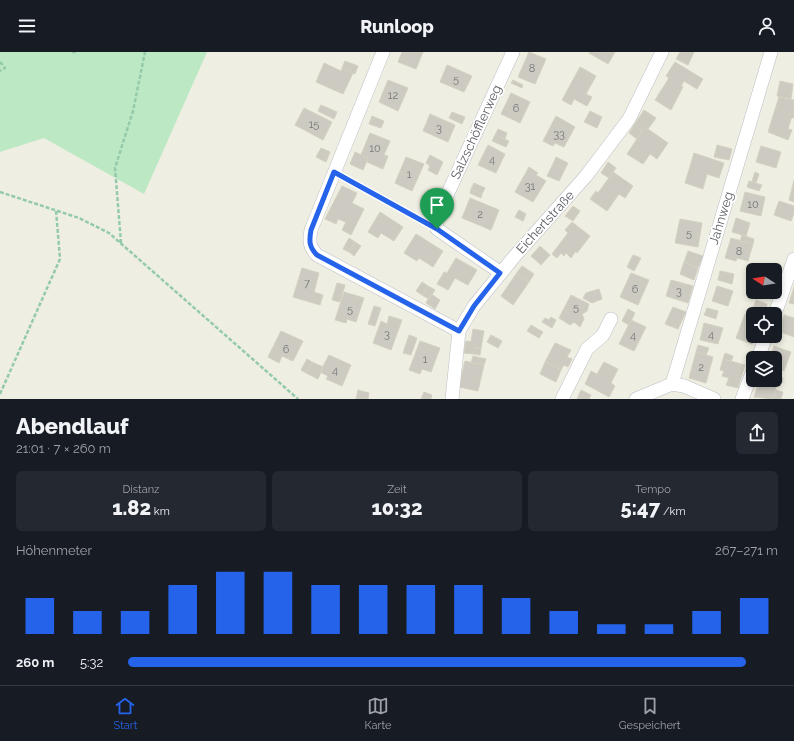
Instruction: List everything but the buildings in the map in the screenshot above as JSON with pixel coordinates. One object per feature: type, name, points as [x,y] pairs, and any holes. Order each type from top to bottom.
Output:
[{"type":"street","points":[[383,52],[311,230],[309,239],[312,250],[317,255],[459,331]]},
{"type":"street","name":"Salzschöfflerweg","points":[[437,229],[436,219],[513,52]]},
{"type":"street","name":"Eichertstraße","points":[[452,399],[459,331],[474,306],[500,273],[586,176],[629,119],[662,52]]},
{"type":"street","name":"Jahnweg","points":[[672,384],[771,52]]},
{"type":"street","points":[[437,229],[500,273]]},
{"type":"street","points":[[777,307],[794,259]]},
{"type":"street","points":[[562,399],[587,349],[603,335],[611,319]]},
{"type":"street","points":[[636,399],[672,384],[684,386],[714,399]]},
{"type":"street","points":[[742,399],[747,387]]},
{"type":"path","points":[[121,244],[114,168],[133,111],[146,52]]},
{"type":"path","points":[[0,62],[5,68],[0,71]]},
{"type":"path","points":[[334,172],[437,229]]},
{"type":"path","points":[[0,192],[79,218],[109,233],[298,399]]},
{"type":"path","points":[[0,394],[60,259],[56,210]]},
{"type":"green space","points":[[0,52],[207,52],[144,194],[44,138],[0,152]]},
{"type":"route","points":[[334,172],[437,229],[500,273],[474,306],[459,331],[317,255],[312,250],[309,239],[311,230],[334,172]]}]
